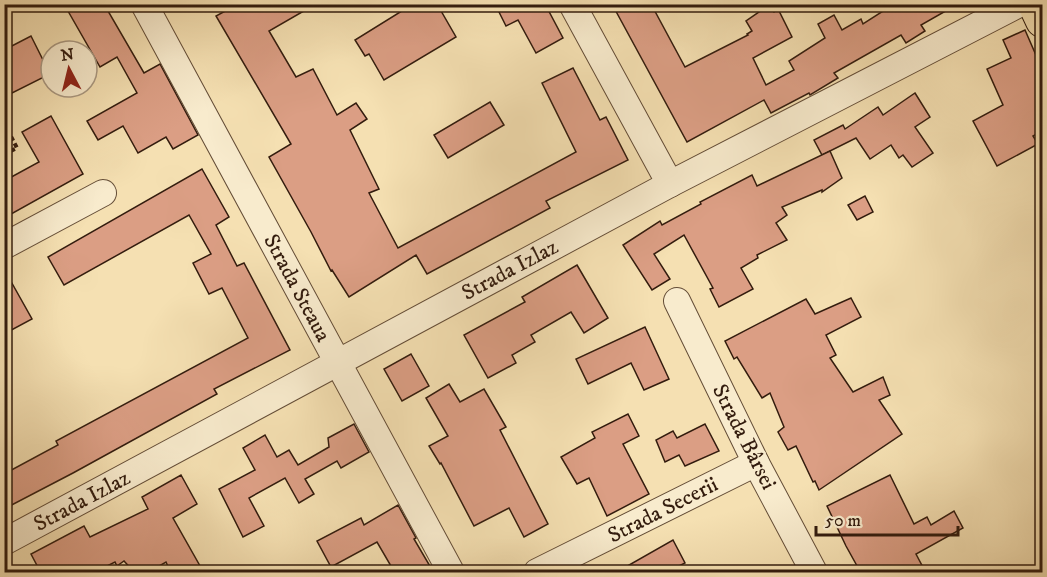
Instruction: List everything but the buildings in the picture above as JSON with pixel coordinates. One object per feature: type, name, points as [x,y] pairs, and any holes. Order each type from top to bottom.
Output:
[{"type":"main road","points":[[1034,4],[1042,21]]},
{"type":"street","points":[[572,4],[670,184]]},
{"type":"street","name":"Strada Izlaz","points":[[4,542],[670,184],[1020,4]]},
{"type":"street","name":"Strada Steaua","points":[[149,6],[450,573]]},
{"type":"street","points":[[4,246],[104,193]]},
{"type":"street","name":"Strada Bârsei","points":[[676,301],[756,463],[814,573]]},
{"type":"street","name":"Strada Secerii","points":[[537,573],[756,463]]},
{"type":"path","points":[[4,154],[17,147],[7,129]]}]
